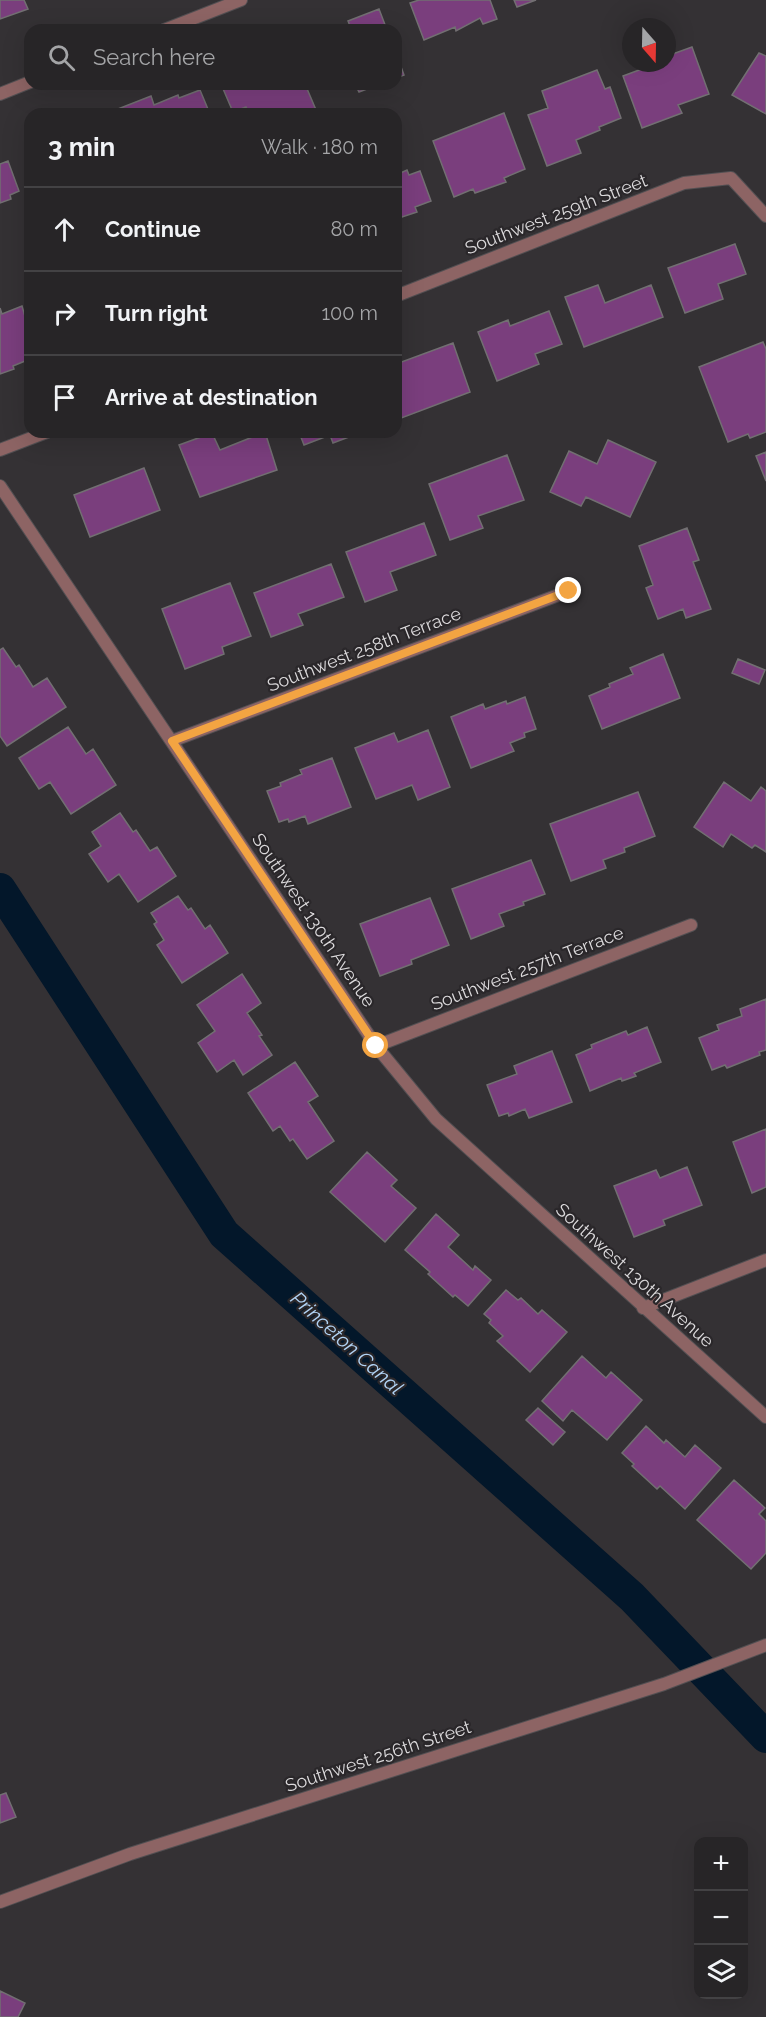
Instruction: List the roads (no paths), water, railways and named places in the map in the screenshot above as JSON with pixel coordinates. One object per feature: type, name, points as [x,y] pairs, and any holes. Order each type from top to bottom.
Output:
[{"type":"street","points":[[179,24],[241,0]]},
{"type":"street","points":[[0,94],[24,84]]},
{"type":"street","name":"Southwest 259th Street","points":[[402,294],[684,183],[731,178],[766,216]]},
{"type":"street","points":[[0,450],[31,438]]},
{"type":"street","name":"Southwest 130th Avenue","points":[[0,486],[376,1046],[436,1119],[766,1417]]},
{"type":"street","name":"Southwest 258th Terrace","points":[[172,741],[569,591]]},
{"type":"street","name":"Southwest 257th Terrace","points":[[376,1046],[691,925]]},
{"type":"street","points":[[643,1308],[766,1260]]},
{"type":"street","name":"Southwest 256th Street","points":[[0,1902],[130,1854],[664,1684],[765,1645]]},
{"type":"waterway","name":"Princeton Canal","points":[[0,889],[224,1234],[632,1597],[766,1737]]}]
